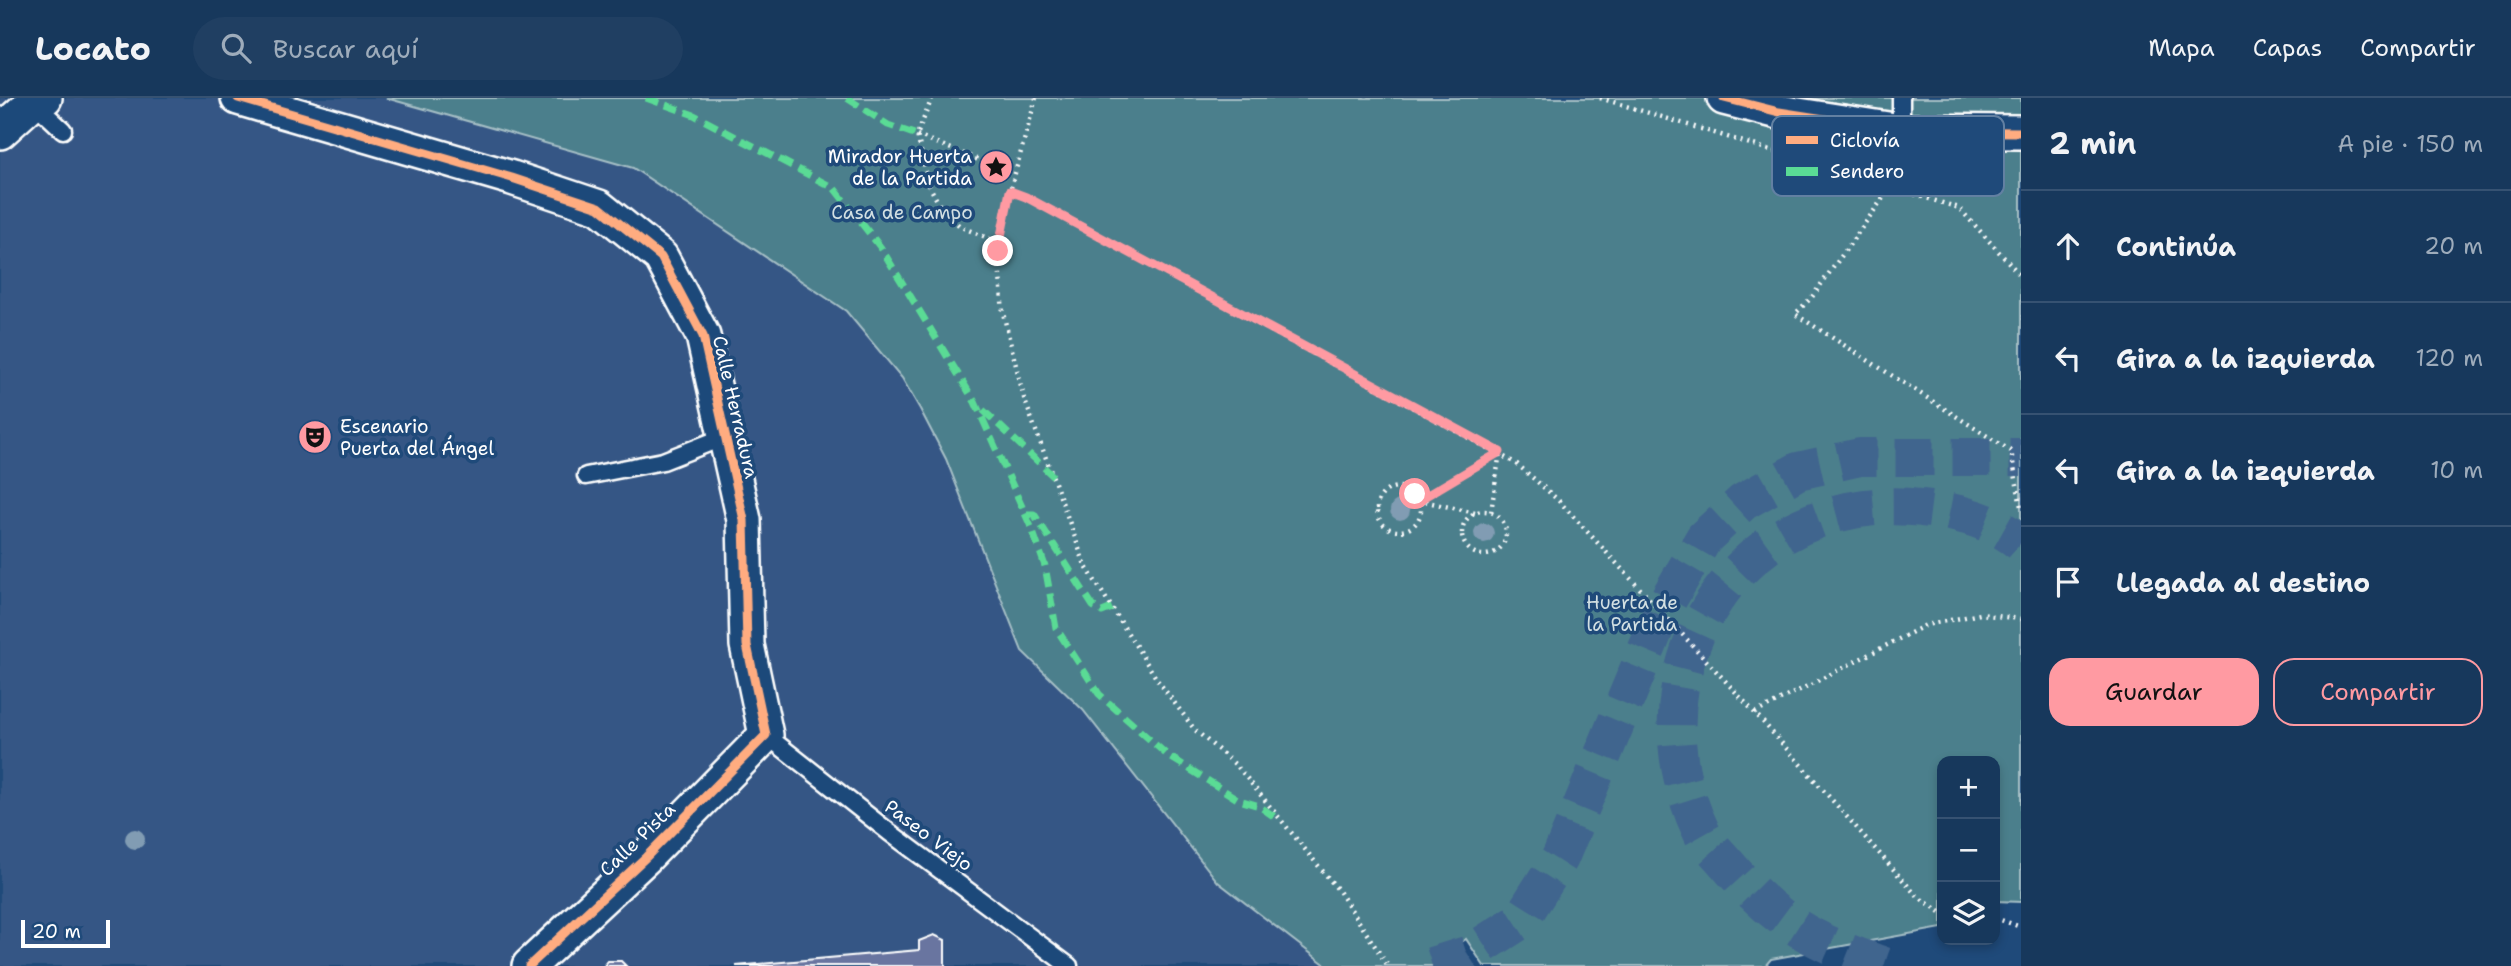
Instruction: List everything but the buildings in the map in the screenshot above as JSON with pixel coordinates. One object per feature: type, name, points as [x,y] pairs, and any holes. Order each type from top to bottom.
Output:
[{"type":"street","name":"Calle Herradura","points":[[238,98],[512,178],[599,207],[661,257],[703,336],[744,520],[747,645],[766,735]]},
{"type":"street","points":[[1724,98],[1805,116]]},
{"type":"street","points":[[0,132],[39,100]]},
{"type":"street","name":"Calle Pista","points":[[528,966],[646,857],[766,735]]},
{"type":"lane","points":[[1901,116],[1902,98]]},
{"type":"lane","points":[[39,100],[63,130]]},
{"type":"lane","points":[[586,476],[663,461],[724,437]]},
{"type":"lane","name":"Paseo Viejo","points":[[766,735],[889,832],[1069,966]]},
{"type":"path","points":[[932,98],[918,135],[929,184],[942,210],[961,228],[1000,243]]},
{"type":"path","points":[[1036,98],[1010,191],[1000,243],[1003,313],[1016,373],[1085,565],[1158,681],[1188,720],[1237,766],[1303,846],[1339,891],[1388,966]]},
{"type":"path","points":[[1600,98],[1772,151]]},
{"type":"path","points":[[918,135],[996,167]]},
{"type":"path","points":[[1010,191],[1500,452],[1558,500],[1755,713],[1917,896],[1937,910]]},
{"type":"path","points":[[1885,196],[1812,297],[1799,306],[1795,314],[2011,451],[2021,507]]},
{"type":"path","points":[[1920,196],[1959,208],[2021,276]]},
{"type":"path","points":[[1419,500],[1500,452]]},
{"type":"path","points":[[1492,512],[1500,452]]},
{"type":"path","points":[[1419,500],[1420,515],[1412,527],[1405,530],[1390,529],[1379,518],[1377,505],[1390,489],[1403,488],[1419,500],[1475,513],[1492,512],[1503,522],[1506,537],[1499,550],[1485,555],[1471,550],[1463,538],[1464,524],[1475,513]]},
{"type":"path","points":[[1755,713],[1926,625],[1980,614],[2021,619]]},
{"type":"path","points":[[2000,920],[2021,927]]},
{"type":"shaded area","points":[[0,98],[386,98],[633,168],[846,311],[902,378],[946,459],[1022,651],[1083,710],[1218,882],[1327,966],[0,966]]},
{"type":"green space","name":"Huerta de la Partida","points":[[386,98],[2021,98],[2021,902],[2000,901],[2000,756],[1937,756],[1937,929],[1771,959],[1765,966],[1484,966],[1466,939],[1447,952],[1456,966],[1327,966],[1218,882],[1083,710],[1022,651],[946,459],[902,378],[846,311],[633,168]]},
{"type":"tunnel","points":[[1432,966],[1467,955],[1520,921],[1560,858],[1665,605],[1704,538],[1743,502],[1798,471],[1860,457],[2021,457]]},
{"type":"tunnel","points":[[1884,966],[1836,948],[1780,916],[1745,884],[1703,835],[1681,770],[1677,709],[1689,652],[1714,601],[1752,558],[1800,527],[1857,509],[1922,508],[1974,518],[2011,535],[2021,543]]},
{"type":"marked path","points":[[646,98],[694,115],[834,188],[881,248],[975,402],[1032,529],[1045,566],[1056,628],[1099,694],[1167,755],[1239,800],[1259,806],[1279,820]]},
{"type":"marked path","points":[[847,98],[888,125],[917,135]]},
{"type":"marked path","points":[[983,410],[1053,476]]},
{"type":"marked path","points":[[1027,514],[1034,514],[1093,606],[1102,612],[1112,608]]},
{"type":"cycle path","points":[[238,98],[512,178],[599,207],[661,257],[703,336],[744,520],[747,645],[766,735],[646,857],[529,966]]},
{"type":"cycle path","points":[[1724,98],[1805,116]]},
{"type":"cycle path","points":[[2004,132],[2021,132]]},
{"type":"place","name":"Mirador Huerta de la Partida","points":[[996,167]]},
{"type":"place","name":"Escenario Puerta del Ángel","points":[[315,437]]},
{"type":"route","points":[[998,251],[1010,191],[1026,197],[1500,452],[1419,500],[1415,494]]},
{"type":"park label","name":"Casa de Campo","points":[[902,212]]}]
